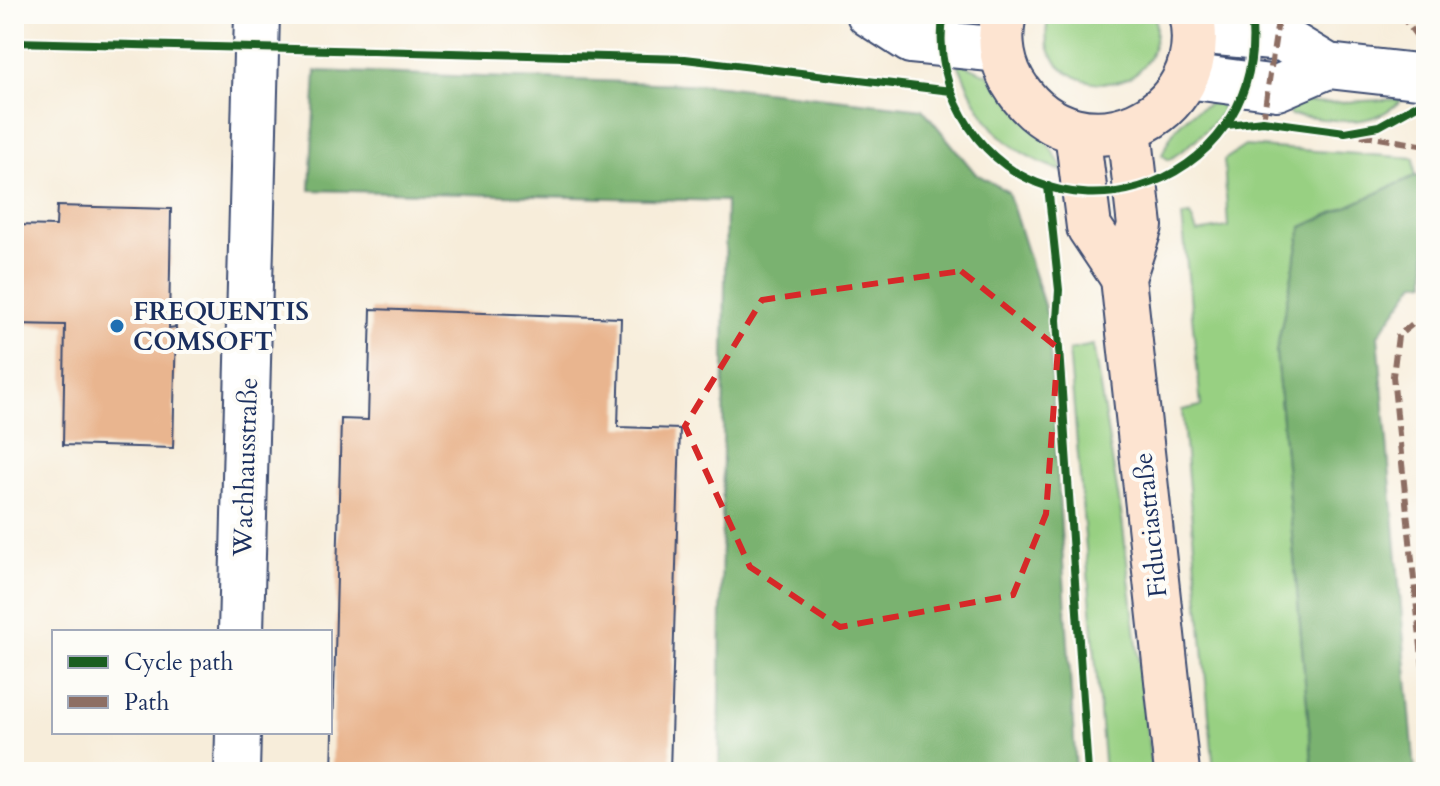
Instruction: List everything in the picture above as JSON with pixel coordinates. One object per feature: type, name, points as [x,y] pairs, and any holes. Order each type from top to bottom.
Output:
[{"type":"main road","points":[[1002,32],[1010,78],[1026,102],[1050,121],[1077,132],[1103,134],[1129,129],[1152,116],[1173,98],[1187,76],[1193,54],[1193,22]]},
{"type":"main road","name":"Fiduciastraße","points":[[1129,129],[1140,226],[1123,278],[1177,772]]},
{"type":"main road","name":"Fiduciastraße","points":[[1077,132],[1089,227],[1123,278]]},
{"type":"street","name":"Wachhausstraße","points":[[241,630],[257,14]]},
{"type":"street","points":[[869,14],[911,41],[1002,32]]},
{"type":"street","points":[[1193,22],[1283,39],[1328,66],[1426,77]]},
{"type":"street","points":[[1187,76],[1277,88],[1328,66]]},
{"type":"street","points":[[237,772],[238,734]]},
{"type":"highlighted area","points":[[961,271],[1058,348],[1046,514],[1013,595],[840,627],[750,567],[685,426],[762,300]]},
{"type":"green space","points":[[1050,14],[1155,14],[1153,47],[1141,69],[1121,81],[1097,83],[1075,76],[1057,62],[1047,41]]},
{"type":"green space","points":[[957,61],[989,75],[1040,131],[1065,172],[1024,154],[996,131],[976,101]]},
{"type":"green space","points":[[316,71],[712,85],[923,109],[975,173],[1008,192],[1048,318],[1076,772],[719,772],[726,201],[310,190]]},
{"type":"green space","points":[[1219,99],[1223,111],[1204,132],[1169,160],[1162,155],[1183,120]]},
{"type":"green space","points":[[1402,99],[1390,109],[1364,120],[1320,119],[1290,115],[1287,110],[1288,100],[1327,103]]},
{"type":"green space","points":[[1245,146],[1414,158],[1415,176],[1302,227],[1276,352],[1313,772],[1214,772],[1182,410],[1201,406],[1182,216],[1190,215],[1197,232],[1228,227],[1224,160]]},
{"type":"green space","points":[[1415,176],[1426,177],[1426,282],[1416,282],[1378,335],[1415,772],[1313,772],[1276,352],[1302,227]]},
{"type":"green space","points":[[1093,345],[1122,519],[1152,772],[1105,772],[1069,350]]},
{"type":"building","name":"FREQUENTIS COMSOFT","points":[[57,206],[171,209],[169,328],[176,327],[173,448],[63,445],[65,325],[14,324],[14,225],[56,226]]},
{"type":"building","points":[[371,309],[621,318],[618,427],[680,429],[670,772],[332,772],[341,419],[368,420]]},
{"type":"marked path","points":[[1263,121],[1279,14]]},
{"type":"marked path","points":[[1400,14],[1426,48]]},
{"type":"marked path","points":[[1361,135],[1426,146]]},
{"type":"marked path","points":[[1426,313],[1398,336],[1393,376],[1426,696]]},
{"type":"cycle path","points":[[944,14],[942,48],[952,93],[991,153],[1037,183],[1088,193],[1140,187],[1187,164],[1225,127],[1248,76],[1251,14]]},
{"type":"cycle path","points":[[14,42],[685,59],[951,91]]},
{"type":"cycle path","points":[[1227,125],[1263,121],[1345,132],[1379,126],[1426,100]]},
{"type":"cycle path","points":[[1048,186],[1059,290],[1057,320],[1088,772]]},
{"type":"place","name":"FREQUENTIS COMSOFT","points":[[117,326]]}]
